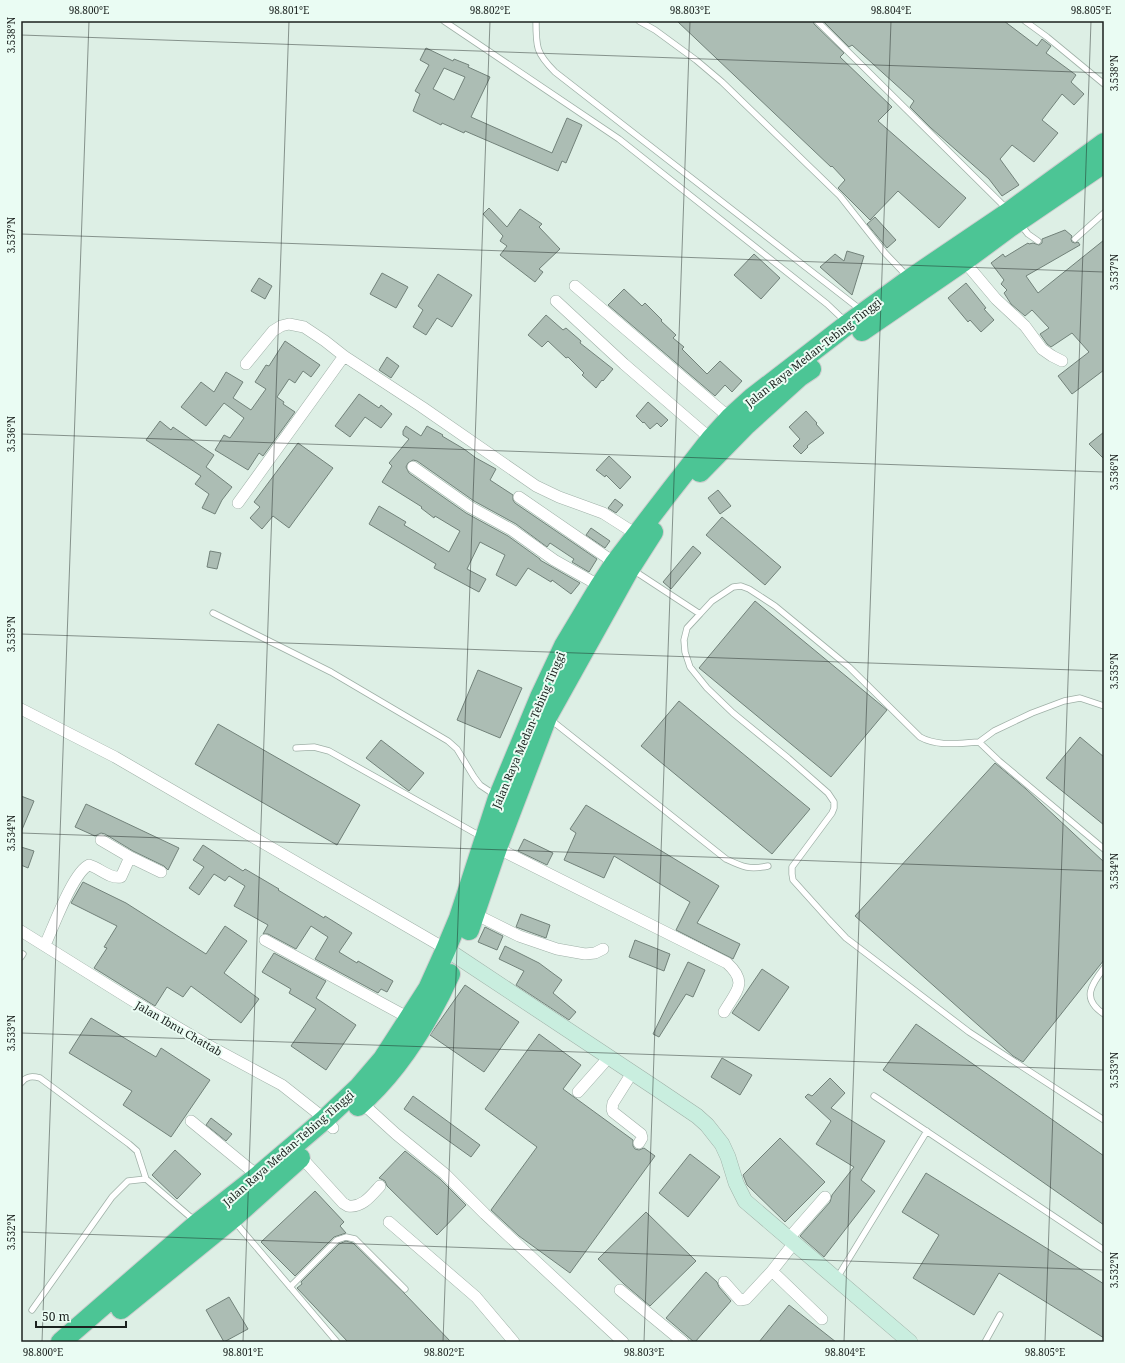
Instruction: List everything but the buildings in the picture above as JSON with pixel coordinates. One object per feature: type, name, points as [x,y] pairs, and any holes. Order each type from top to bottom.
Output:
[{"type":"highway","name":"Jalan Raya Medan-Tebing Tinggi","points":[[81,1342],[233,1218],[301,1157],[383,1059],[452,953],[475,914],[491,843],[498,798],[540,697],[564,646],[600,586],[622,566],[650,536],[702,470],[746,425],[799,377],[871,324],[964,261],[1014,216],[1104,144]]},
{"type":"highway","name":"Jalan Raya Medan-Tebing Tinggi","points":[[61,1342],[198,1223],[329,1123],[362,1103],[383,1081],[425,1024],[441,993],[452,953],[459,918],[491,843],[547,717],[622,566],[636,534],[711,439],[730,418],[763,389],[910,279],[1104,163]]},
{"type":"street","points":[[964,261],[996,300],[1025,326],[1042,349],[1062,361]]},
{"type":"street","points":[[575,286],[730,418]]},
{"type":"street","points":[[556,301],[624,364],[711,439]]},
{"type":"street","points":[[246,364],[273,331],[281,326],[289,324],[304,327],[326,341],[344,356],[422,407],[536,486],[559,497],[603,513],[636,534]]},
{"type":"street","points":[[238,503],[344,356]]},
{"type":"street","points":[[413,468],[470,507],[512,530],[554,560],[600,586]]},
{"type":"street","points":[[519,497],[622,566]]},
{"type":"street","points":[[21,709],[115,757],[452,953],[697,1116],[707,1125],[722,1144],[736,1183],[745,1201],[910,1342]]},
{"type":"street","points":[[100,840],[161,872]]},
{"type":"street","points":[[491,843],[727,963],[739,977],[739,987],[724,1012]]},
{"type":"street","points":[[44,945],[73,883],[85,867],[89,865],[96,867],[112,877],[121,877],[130,857]]},
{"type":"street","points":[[475,914],[519,936],[557,949],[585,954],[595,953],[603,949]]},
{"type":"street","name":"Jalan Ibnu Chattab","points":[[21,931],[204,1043],[282,1085],[329,1123]]},
{"type":"street","points":[[265,940],[409,1018]]},
{"type":"street","points":[[578,1092],[609,1057]]},
{"type":"street","points":[[632,1073],[613,1103],[612,1109],[613,1112],[641,1134],[642,1138],[639,1143]]},
{"type":"street","points":[[362,1103],[396,1134],[445,1174],[485,1214],[622,1342]]},
{"type":"street","points":[[191,1121],[258,1176]]},
{"type":"street","points":[[301,1157],[343,1203],[348,1206],[358,1206],[367,1200],[380,1186]]},
{"type":"street","points":[[724,1282],[740,1300],[746,1299],[772,1271],[792,1241],[825,1197]]},
{"type":"street","points":[[389,1222],[476,1297],[514,1342]]},
{"type":"street","points":[[772,1271],[822,1319]]},
{"type":"street","points":[[620,1290],[683,1342]]},
{"type":"lane","points":[[444,21],[619,139],[827,304],[848,324]]},
{"type":"lane","points":[[536,21],[536,39],[539,53],[545,62],[555,72],[864,313]]},
{"type":"lane","points":[[639,21],[655,30],[696,60],[722,82],[840,196],[884,253],[910,279]]},
{"type":"lane","points":[[817,21],[1014,216],[1028,234],[1038,241]]},
{"type":"lane","points":[[1025,21],[1047,37],[1104,84]]},
{"type":"lane","points":[[1075,239],[1104,213]]},
{"type":"lane","points":[[622,566],[700,614]]},
{"type":"lane","points":[[1104,706],[1080,698],[1064,701],[1032,713],[994,731],[979,742],[939,744],[929,742],[920,737],[849,667],[775,606],[749,589],[740,586],[733,587],[712,601],[687,628],[684,640],[684,652],[690,667],[707,688],[733,713],[828,793],[834,802],[832,813],[792,867],[793,880],[828,920],[846,938],[969,1032],[1104,1120]]},
{"type":"lane","points":[[213,613],[330,672],[448,741],[457,749],[480,785],[498,798]]},
{"type":"lane","points":[[547,717],[726,859],[743,867],[756,869],[768,866]]},
{"type":"lane","points":[[979,742],[999,761],[1104,849]]},
{"type":"lane","points":[[296,748],[314,747],[329,751],[491,843]]},
{"type":"lane","points":[[1104,968],[1093,982],[1090,991],[1091,1000],[1095,1008],[1104,1014]]},
{"type":"lane","points":[[21,1083],[29,1077],[40,1078],[129,1144],[137,1151],[146,1179],[198,1223]]},
{"type":"lane","points":[[874,1096],[1104,1250]]},
{"type":"lane","points":[[836,1279],[927,1131]]},
{"type":"lane","points":[[32,1310],[112,1197],[128,1181],[146,1179]]},
{"type":"lane","points":[[233,1218],[337,1342]]},
{"type":"lane","points":[[290,1287],[337,1240],[346,1237],[355,1239],[405,1289]]},
{"type":"lane","points":[[985,1342],[1000,1315]]}]
